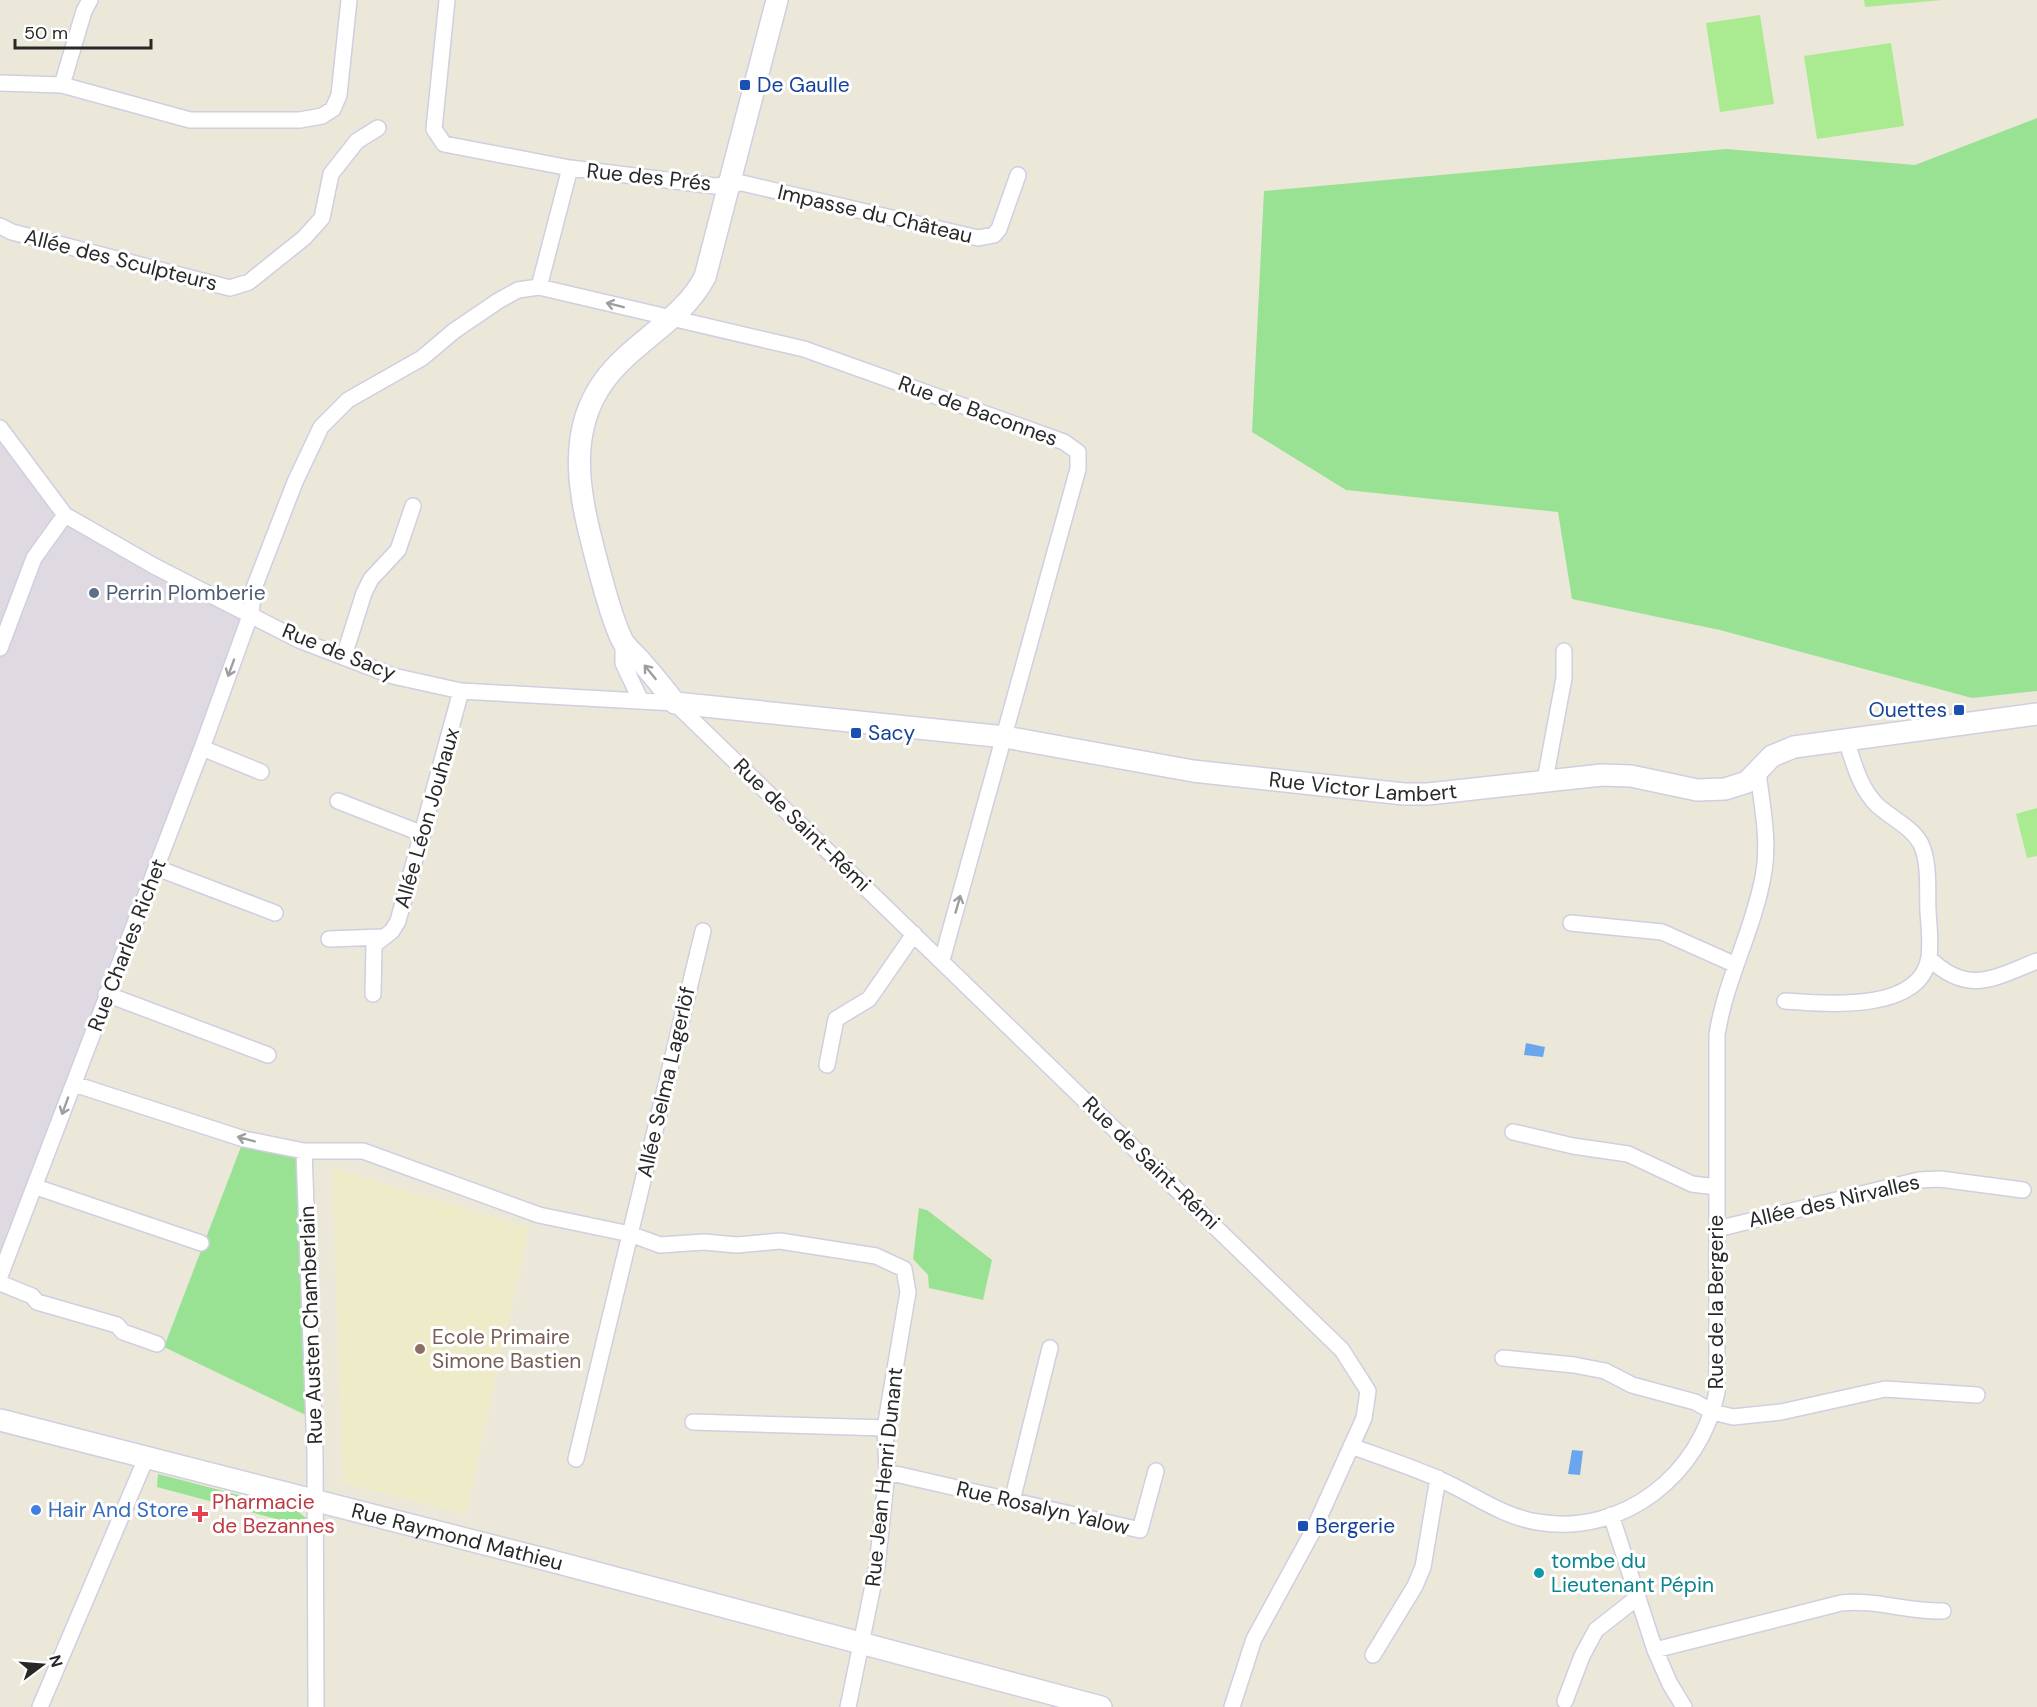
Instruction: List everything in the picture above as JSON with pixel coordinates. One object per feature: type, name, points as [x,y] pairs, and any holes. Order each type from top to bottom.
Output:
[{"type":"street","points":[[62,85],[84,11],[90,0]]},
{"type":"street","points":[[0,83],[62,85],[190,120],[300,120],[322,116],[333,109],[339,95],[349,0]]},
{"type":"street","name":"Rue des Prés","points":[[447,0],[434,129],[444,144],[570,168],[715,186],[728,183]]},
{"type":"street","points":[[675,703],[623,642],[606,596],[583,509],[579,473],[580,447],[592,400],[604,381],[629,355],[672,319],[692,298],[705,276],[777,0]]},
{"type":"street","name":"Allée des Sculpteurs","points":[[0,226],[12,232],[230,288],[249,282],[304,238],[322,218],[331,174],[357,141],[378,128]]},
{"type":"street","points":[[539,287],[570,168]]},
{"type":"street","name":"Impasse du Château","points":[[728,183],[742,183],[986,238],[994,235],[999,229],[1018,175]]},
{"type":"street","name":"Rue de Baconnes","points":[[539,287],[804,349],[1074,447],[1080,459],[1078,469],[942,960]]},
{"type":"street","name":"Rue Charles Richet","points":[[0,1276],[36,1187],[106,994],[157,868],[202,747],[251,613],[254,588],[295,482],[321,427],[348,400],[422,358],[454,331],[503,297],[518,290],[539,287]]},
{"type":"street","name":"Rue de Sacy","points":[[0,428],[65,515],[154,566],[251,613],[299,640],[393,676],[461,691],[640,699],[675,703]]},
{"type":"street","points":[[344,656],[364,593],[371,579],[398,550],[413,506]]},
{"type":"street","points":[[0,648],[34,558],[65,515]]},
{"type":"street","points":[[623,642],[623,663],[640,699]]},
{"type":"street","points":[[1545,780],[1564,678],[1564,651]]},
{"type":"street","name":"Allée Léon Jouhaux","points":[[373,994],[374,945],[392,931],[398,921],[461,691]]},
{"type":"street","name":"Rue Victor Lambert","points":[[675,703],[1005,737],[1193,771],[1404,794],[1428,794],[1545,780],[1615,775],[1711,790],[1738,786],[1747,782],[1772,756],[1784,750],[2037,714]]},
{"type":"street","name":"Rue de Saint-Rémi","points":[[675,703],[1342,1350],[1368,1391],[1364,1418],[1312,1531],[1254,1640],[1232,1707]]},
{"type":"street","points":[[1785,1001],[1845,1004],[1870,1002],[1897,994],[1913,985],[1923,974],[1929,958],[1927,873],[1920,843],[1866,791],[1857,775],[1846,740]]},
{"type":"street","points":[[202,747],[261,772]]},
{"type":"street","name":"Rue de la Bergerie","points":[[1351,1446],[1438,1478],[1494,1508],[1538,1522],[1572,1523],[1611,1515],[1641,1502],[1672,1480],[1691,1457],[1713,1412],[1718,1359],[1717,1035],[1763,878],[1766,839],[1758,772]]},
{"type":"street","points":[[338,801],[423,834]]},
{"type":"street","points":[[157,868],[275,912]]},
{"type":"street","points":[[1571,923],[1662,932],[1736,965]]},
{"type":"street","name":"Allée Selma Lagerlöf","points":[[576,1459],[703,930]]},
{"type":"street","points":[[826,1065],[836,1019],[869,999],[914,934]]},
{"type":"street","points":[[329,939],[382,937]]},
{"type":"street","points":[[1929,958],[1952,977],[1980,982],[2037,960]]},
{"type":"street","points":[[106,994],[268,1055]]},
{"type":"street","points":[[74,1084],[244,1139],[304,1151],[363,1151],[539,1215],[630,1234]]},
{"type":"street","points":[[1513,1132],[1573,1146],[1628,1154],[1692,1184],[1716,1187]]},
{"type":"street","name":"Rue Austen Chamberlain","points":[[304,1151],[315,1430],[316,1707]]},
{"type":"street","name":"Allée des Nirvalles","points":[[1717,1229],[1919,1180],[1940,1179],[2023,1190]]},
{"type":"street","points":[[36,1187],[201,1243]]},
{"type":"street","name":"Rue Jean Henri Dunant","points":[[630,1234],[660,1245],[704,1242],[737,1245],[780,1241],[876,1256],[904,1269],[908,1292],[885,1428],[887,1472],[877,1566],[848,1707]]},
{"type":"street","points":[[0,1283],[32,1296],[37,1302],[117,1325],[123,1332],[157,1344]]},
{"type":"street","points":[[1012,1501],[1050,1348]]},
{"type":"street","points":[[1503,1358],[1605,1371],[1632,1385],[1695,1402],[1713,1412],[1733,1417],[1762,1415],[1885,1389],[1977,1395]]},
{"type":"street","name":"Rue Raymond Mathieu","points":[[0,1420],[147,1456],[1101,1707]]},
{"type":"street","points":[[693,1422],[885,1428]]},
{"type":"street","points":[[40,1707],[147,1456]]},
{"type":"street","name":"Rue Rosalyn Yalow","points":[[887,1472],[1140,1530],[1156,1471]]},
{"type":"street","points":[[1373,1655],[1415,1586],[1423,1567],[1438,1478]]},
{"type":"street","points":[[1611,1515],[1655,1650],[1670,1684],[1684,1707]]},
{"type":"street","points":[[1565,1701],[1582,1656],[1596,1630],[1638,1597]]},
{"type":"street","points":[[1655,1650],[1841,1603],[1863,1602],[1919,1612],[1943,1611]]},
{"type":"shaded area","points":[[0,422],[65,515],[251,613],[0,1290]]},
{"type":"shaded area","name":"Ecole Primaire Simone Bastien","points":[[332,1168],[529,1228],[466,1514],[343,1483]]},
{"type":"green space","points":[[1864,0],[1942,0],[1865,7]]},
{"type":"green space","points":[[1760,15],[1774,104],[1720,112],[1706,23]]},
{"type":"green space","points":[[1891,43],[1904,126],[1817,139],[1804,56]]},
{"type":"green space","points":[[2037,118],[2037,691],[1972,698],[1720,630],[1572,599],[1558,512],[1346,490],[1252,432],[1264,191],[1726,149],[1915,165]]},
{"type":"green space","points":[[2037,808],[2037,856],[2027,858],[2016,814]]},
{"type":"green space","points":[[244,1139],[304,1151],[314,1419],[164,1347]]},
{"type":"green space","points":[[919,1208],[927,1210],[992,1260],[983,1300],[929,1288],[928,1275],[913,1259]]},
{"type":"green space","points":[[158,1474],[296,1510],[306,1518],[306,1527],[157,1487]]},
{"type":"water","points":[[1526,1043],[1545,1047],[1543,1057],[1524,1055]]},
{"type":"water","points":[[1572,1450],[1583,1451],[1580,1475],[1568,1474]]},
{"type":"place","name":"De Gaulle","points":[[745,85]]},
{"type":"place","name":"Perrin Plomberie","points":[[94,593]]},
{"type":"place","name":"Ouettes","points":[[1959,710]]},
{"type":"place","name":"Sacy","points":[[856,733]]},
{"type":"place","name":"Ecole Primaire Simone Bastien","points":[[420,1349]]},
{"type":"place","name":"Hair And Store","points":[[36,1510]]},
{"type":"place","name":"Pharmacie de Bezannes","points":[[200,1514]]},
{"type":"place","name":"Bergerie","points":[[1303,1526]]},
{"type":"place","name":"tombe du Lieutenant Pépin","points":[[1539,1573]]}]
